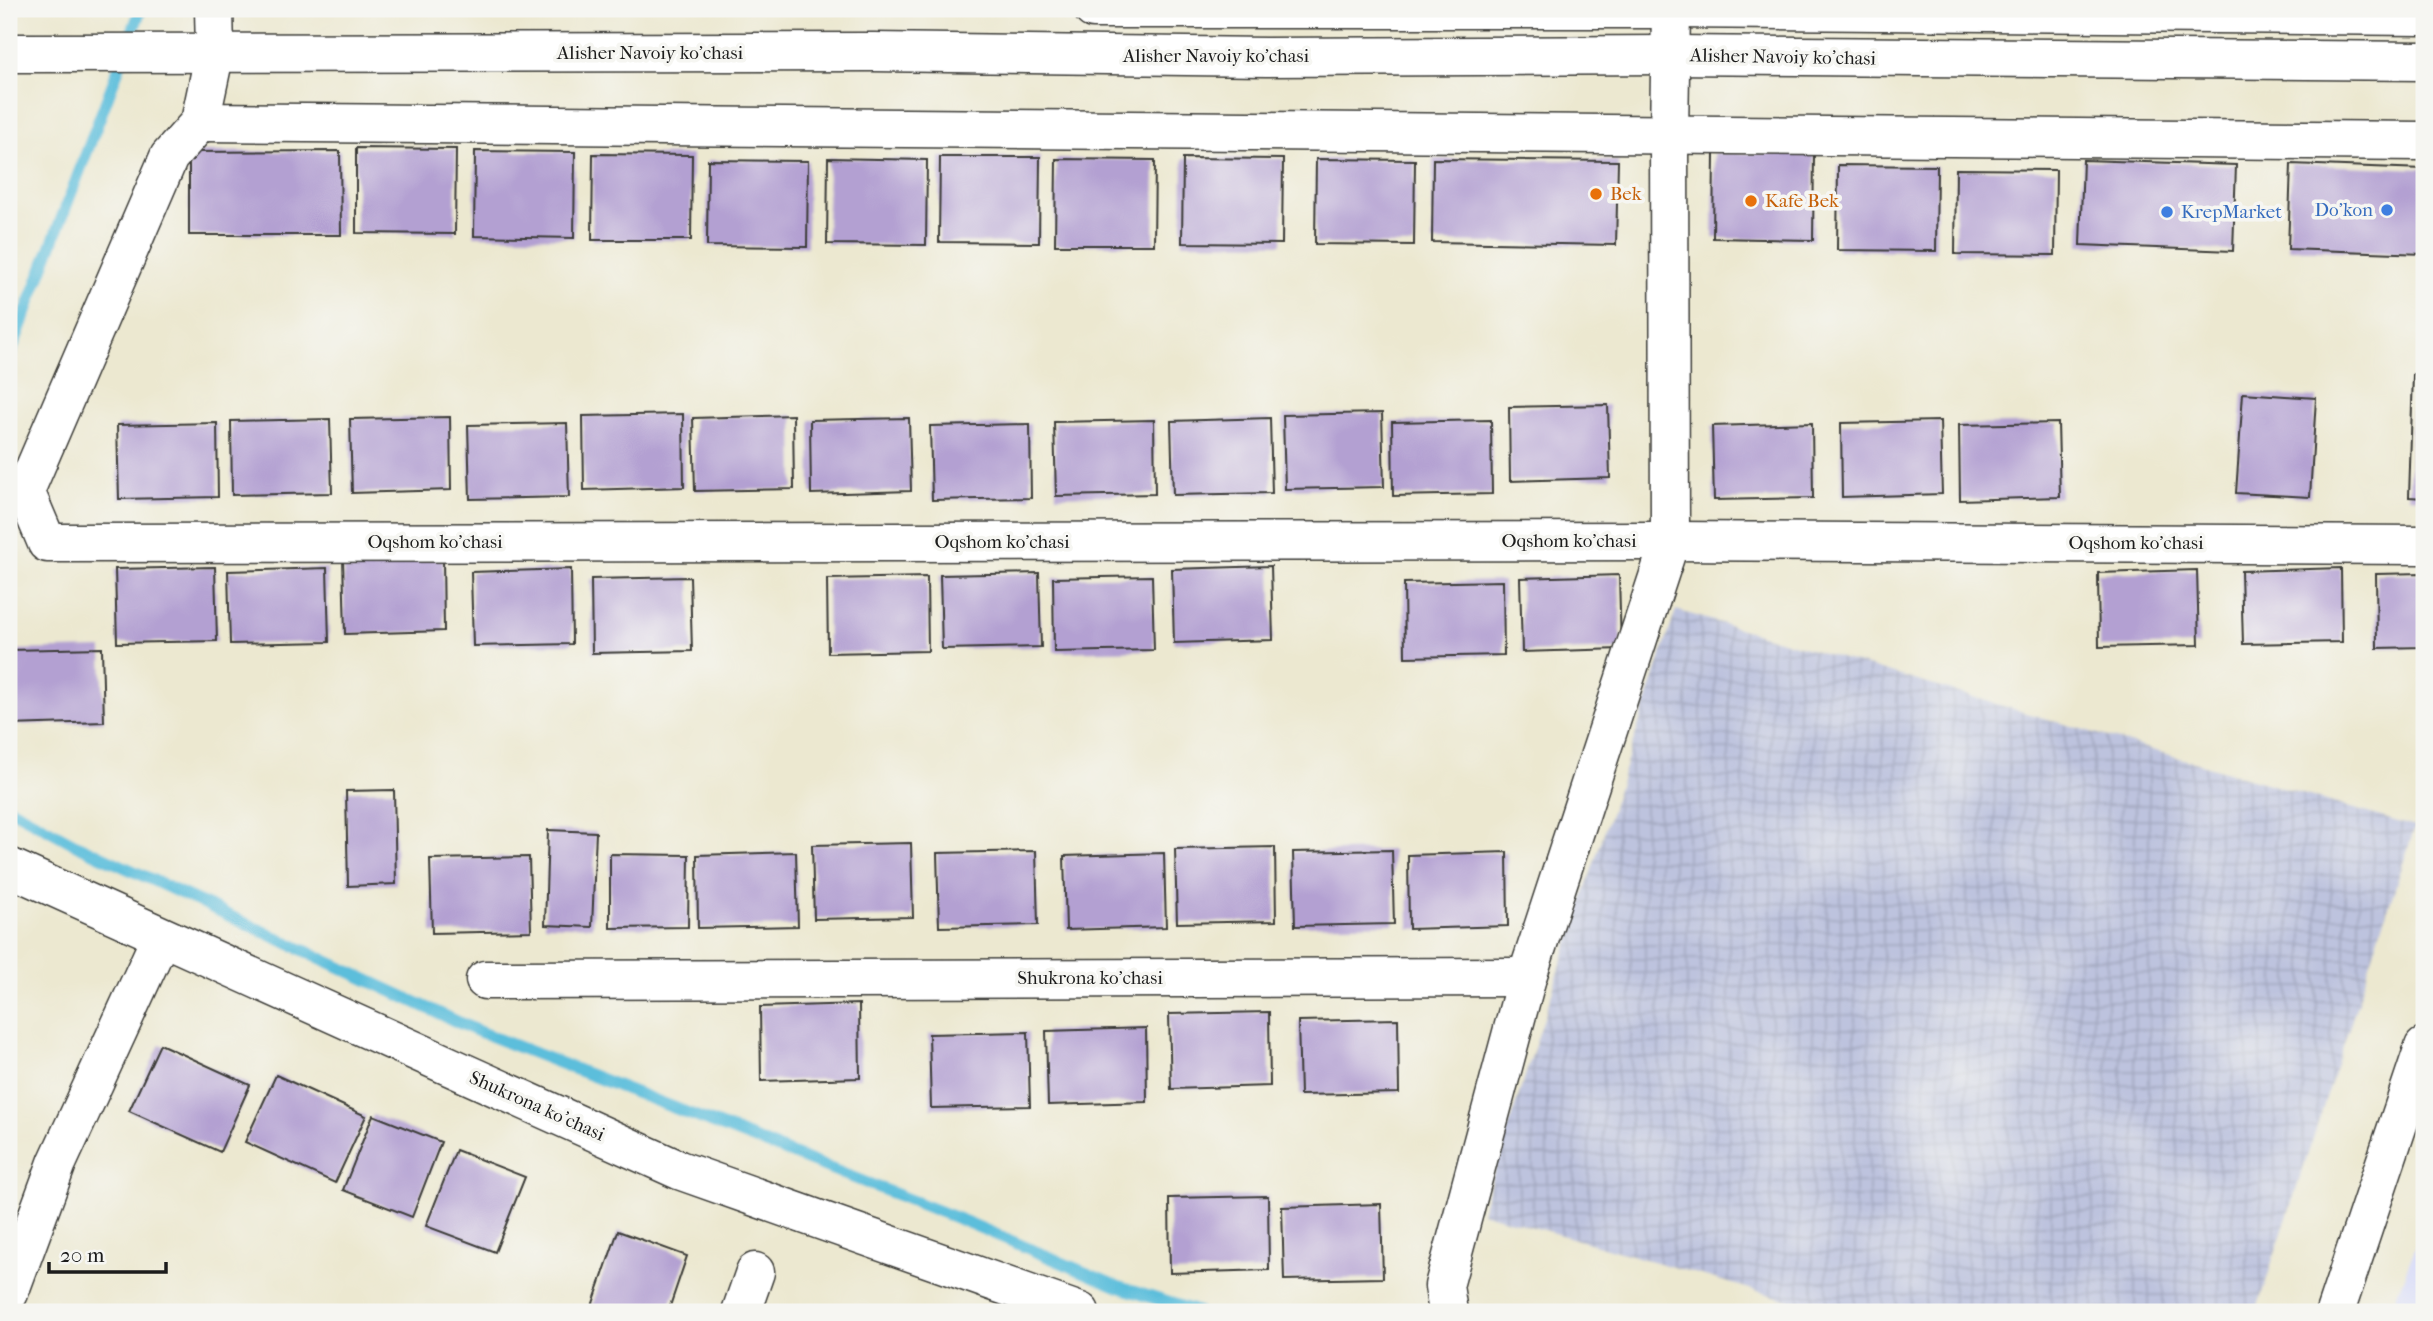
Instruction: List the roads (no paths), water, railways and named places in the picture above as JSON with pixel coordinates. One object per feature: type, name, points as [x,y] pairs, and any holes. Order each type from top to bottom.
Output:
[{"type":"street","points":[[214,9],[213,51],[200,122],[2424,141]]},
{"type":"street","points":[[1093,9],[2022,10],[2424,16]]},
{"type":"street","points":[[1448,1312],[1444,1286],[1527,977],[1670,541],[1671,9]]},
{"type":"street","points":[[2022,10],[2022,59]]},
{"type":"street","name":"Alisher Navoiy ko'chasi","points":[[9,53],[873,52],[1266,57],[1671,55],[2424,61]]},
{"type":"street","name":"Oqshom ko'chasi","points":[[200,122],[169,156],[24,491],[47,542],[1670,541],[2424,545]]},
{"type":"street","name":"Shukrona ko'chasi","points":[[9,867],[679,1170],[1080,1312]]},
{"type":"street","points":[[9,1293],[57,1163],[161,937]]},
{"type":"street","name":"Shukrona ko'chasi","points":[[485,979],[1527,977]]},
{"type":"street","points":[[2335,1312],[2424,1047]]},
{"type":"street","points":[[741,1312],[755,1272]]},
{"type":"waterway","points":[[9,357],[141,9]]},
{"type":"waterway","points":[[9,808],[75,844],[475,1030],[964,1221],[1119,1287],[1198,1312]]},
{"type":"place","name":"Bek","points":[[1596,194]]},
{"type":"place","name":"Kafe Bek","points":[[1751,201]]},
{"type":"place","name":"Do'kon","points":[[2387,210]]},
{"type":"place","name":"KrepMarket","points":[[2167,212]]}]
